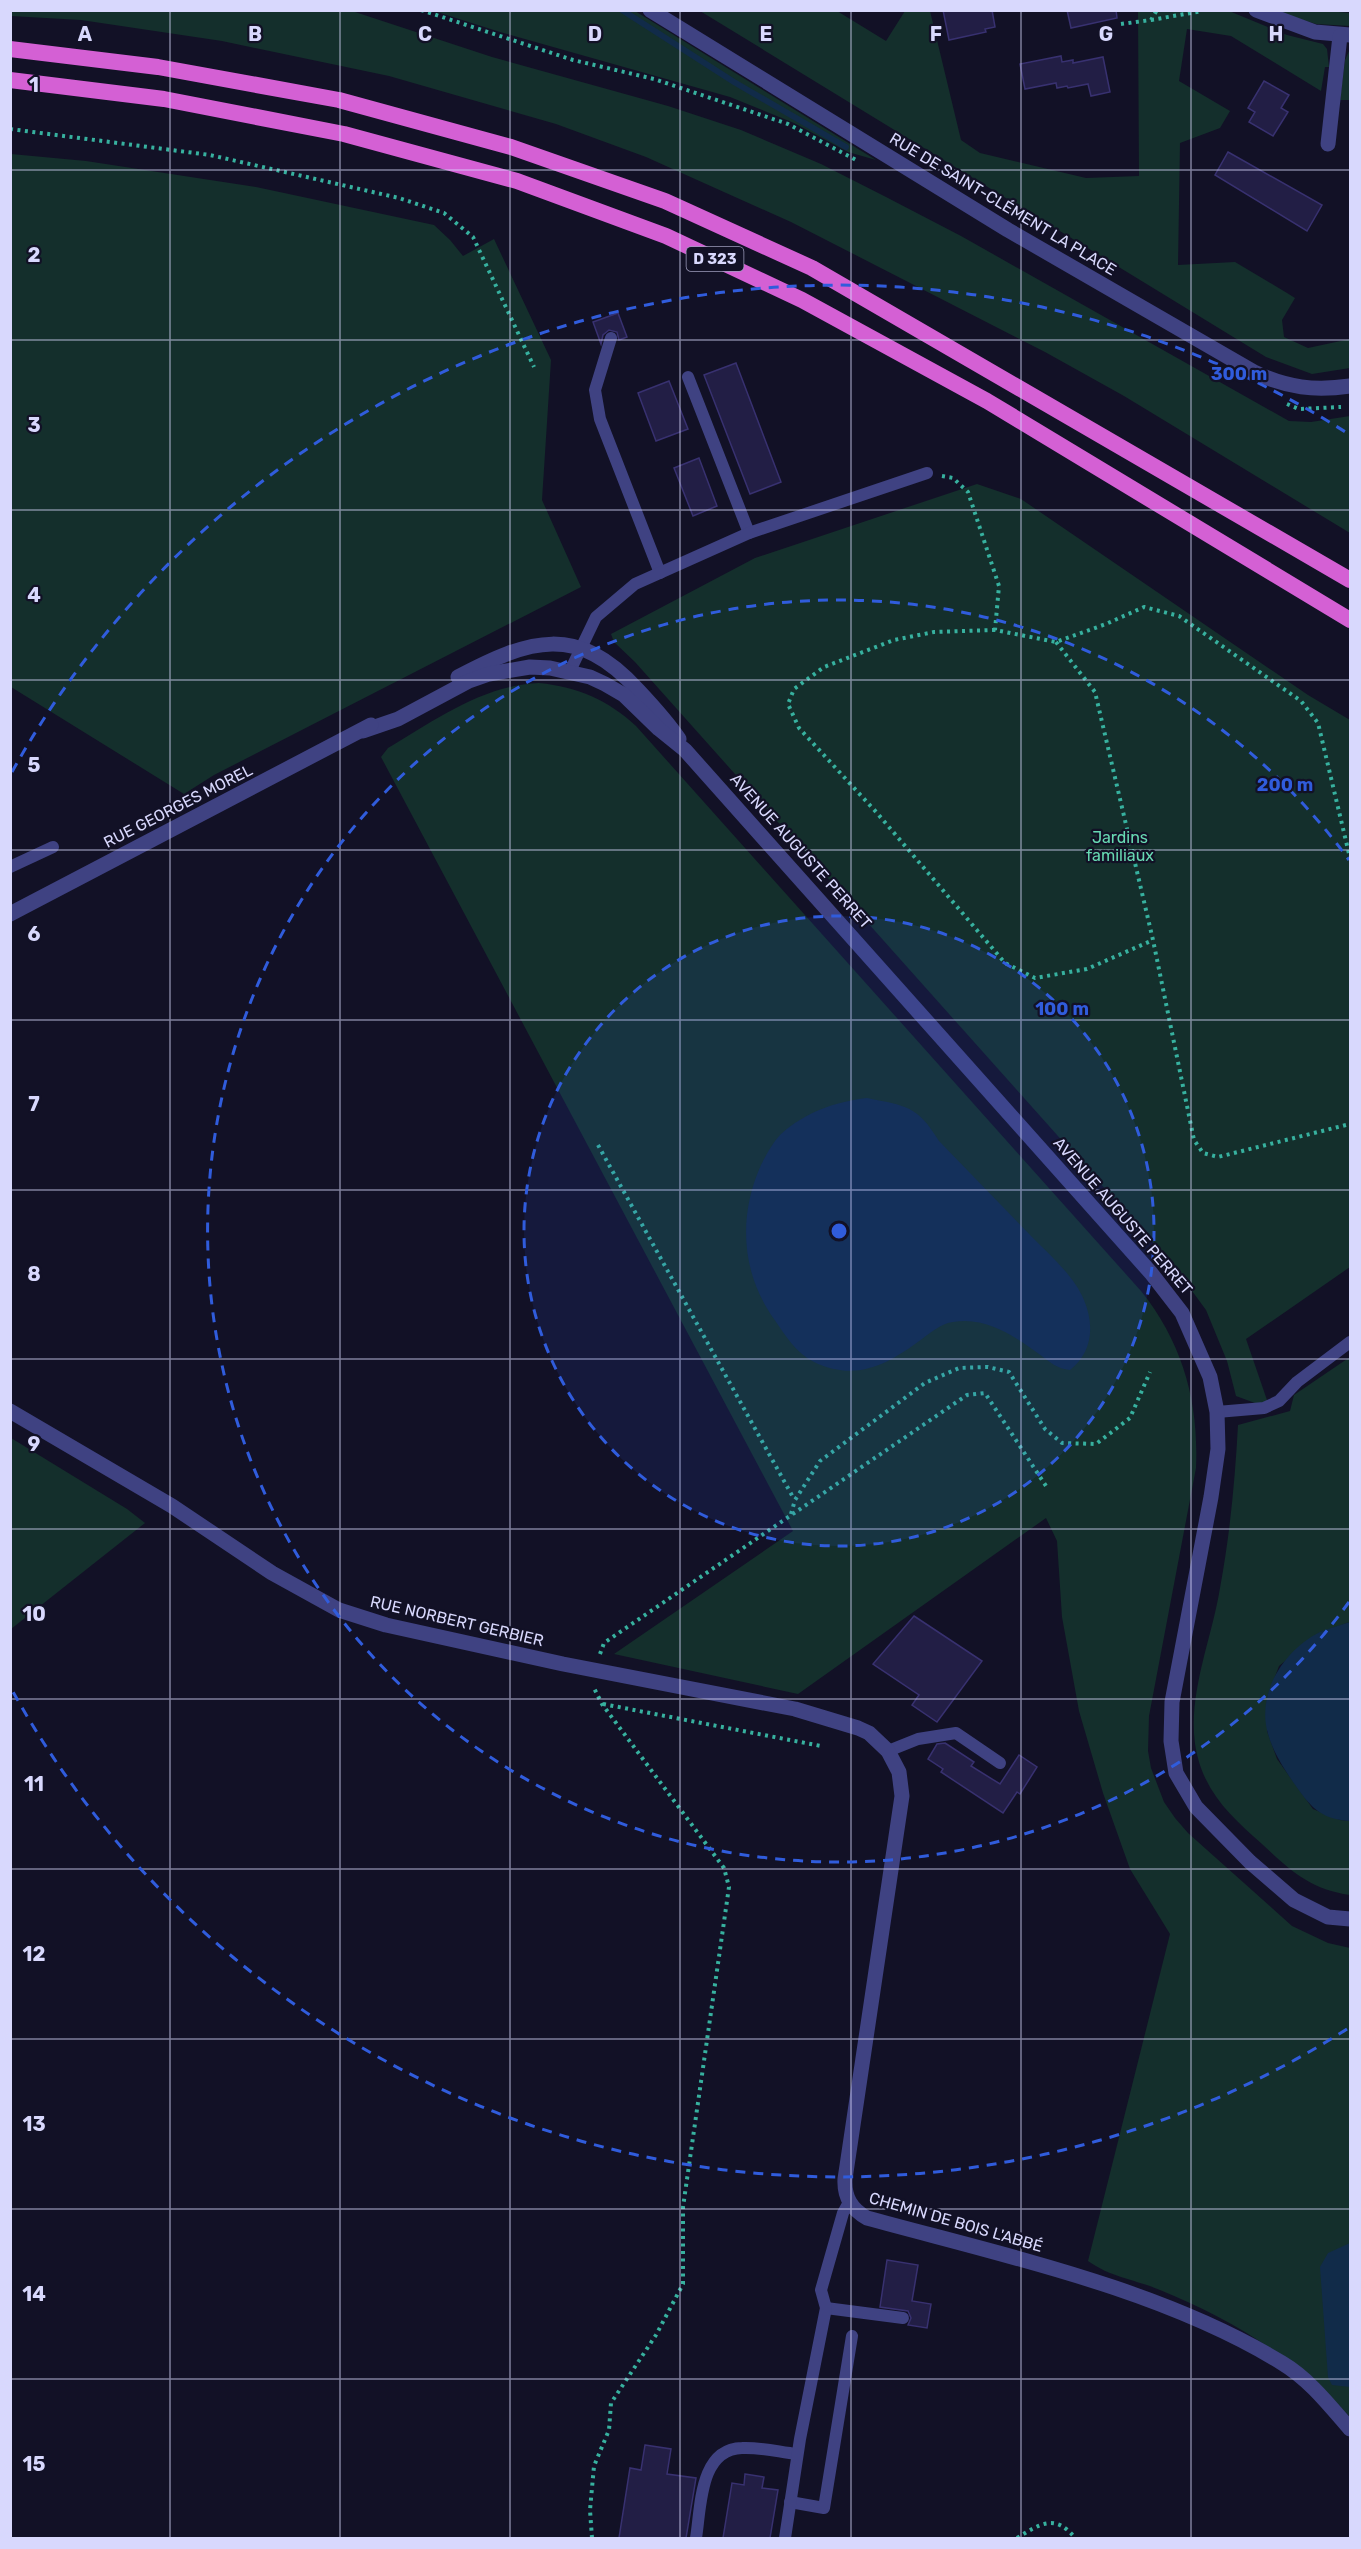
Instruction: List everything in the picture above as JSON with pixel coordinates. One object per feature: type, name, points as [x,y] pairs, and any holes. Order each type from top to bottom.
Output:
[{"type":"highway","name":"D 323","points":[[10,50],[158,66],[339,100],[511,147],[665,201],[812,267],[1350,580]]},
{"type":"highway","name":"D 323","points":[[10,80],[164,99],[344,134],[517,181],[666,236],[802,300],[987,401],[1350,620]]},
{"type":"street","name":"RUE DE SAINT-CLÉMENT LA PLACE","points":[[650,10],[1008,230],[1254,372],[1286,385],[1302,388],[1326,389],[1350,386]]},
{"type":"street","points":[[1256,10],[1314,32],[1345,36],[1329,144]]},
{"type":"street","name":"RUE GEORGES MOREL","points":[[10,914],[363,731],[394,710],[507,652],[550,644],[582,648]]},
{"type":"street","name":"AVENUE AUGUSTE PERRET","points":[[582,648],[606,660],[628,678],[668,721],[685,750]]},
{"type":"street","name":"RUE GEORGES MOREL","points":[[363,731],[398,718],[469,681],[489,674],[530,667],[570,671]]},
{"type":"street","name":"AVENUE AUGUSTE PERRET","points":[[570,671],[590,677],[624,695],[659,729],[685,750],[1151,1273],[1182,1313],[1210,1377],[1217,1413],[1218,1449],[1213,1487],[1172,1702],[1171,1741],[1176,1773],[1196,1808],[1250,1862],[1294,1900],[1328,1917],[1350,1919]]},
{"type":"street","name":"RUE NORBERT GERBIER","points":[[10,1411],[172,1506],[272,1573],[339,1610],[386,1625],[596,1671],[800,1710],[858,1728],[869,1733],[888,1751],[899,1772],[902,1796]]},
{"type":"street","name":"CHEMIN DE BOIS L'ABBÉ","points":[[902,1796],[845,2179],[849,2202],[867,2218],[1050,2268],[1161,2305],[1224,2332],[1284,2364],[1314,2390],[1350,2429]]},
{"type":"lane","points":[[611,338],[595,390],[600,419],[660,573]]},
{"type":"lane","points":[[688,377],[749,533]]},
{"type":"lane","points":[[570,671],[599,613],[635,584],[749,533],[927,473]]},
{"type":"lane","points":[[10,867],[54,847]]},
{"type":"lane","points":[[1217,1413],[1264,1408],[1279,1401],[1297,1382],[1350,1342]]},
{"type":"lane","points":[[888,1751],[918,1739],[956,1733],[1000,1763]]},
{"type":"lane","points":[[784,2538],[797,2454],[826,2308],[821,2290],[843,2213],[849,2202]]},
{"type":"lane","points":[[826,2308],[903,2318]]},
{"type":"lane","points":[[790,2502],[824,2508],[852,2336]]},
{"type":"lane","points":[[696,2538],[706,2474],[721,2455],[741,2448],[797,2454]]},
{"type":"path","points":[[421,10],[573,60],[654,79],[788,124],[858,161]]},
{"type":"path","points":[[1151,20],[1157,10]]},
{"type":"path","points":[[1121,24],[1202,11]]},
{"type":"path","points":[[10,129],[210,155],[399,198],[444,213],[473,237],[534,367]]},
{"type":"path","points":[[1280,401],[1299,409],[1330,409],[1350,405]]},
{"type":"path","points":[[927,473],[953,478],[968,492],[999,586],[995,630]]},
{"type":"path","points":[[1153,940],[1087,969],[1035,978],[1005,963],[877,813],[799,728],[788,705],[794,689],[824,667],[894,640],[934,632],[995,630],[1056,642],[1144,607],[1179,616],[1301,700],[1318,723],[1350,858]]},
{"type":"path","points":[[1056,642],[1095,692],[1153,940],[1194,1140],[1203,1154],[1218,1157],[1350,1124]]},
{"type":"path","points":[[598,1145],[795,1500]]},
{"type":"path","points":[[790,1515],[795,1500],[820,1461],[925,1383],[959,1368],[988,1367],[1009,1372],[1045,1429],[1062,1443],[1085,1444],[1096,1444],[1130,1418],[1150,1372]]},
{"type":"path","points":[[592,2538],[590,2510],[594,2466],[609,2430],[611,2403],[656,2335],[683,2284],[683,2207],[729,1887],[724,1868],[594,1690],[603,1643],[967,1395],[985,1393],[1047,1489]]},
{"type":"path","points":[[602,1704],[821,1746]]},
{"type":"path","points":[[1017,2538],[1037,2526],[1054,2522],[1065,2526],[1075,2538]]},
{"type":"green space","points":[[11,10],[352,11],[492,57],[668,106],[741,130],[821,164],[961,236],[1289,421],[1311,422],[1350,416],[1350,533],[1124,396],[1045,352],[791,222],[646,157],[556,124],[389,76],[222,41],[81,20],[11,16]]},
{"type":"green space","points":[[1317,10],[1350,13],[1350,26],[1316,24],[1275,11]]},
{"type":"green space","points":[[434,11],[635,11],[876,160],[848,152],[794,123],[730,97]]},
{"type":"green space","points":[[700,11],[837,11],[886,41],[905,11],[930,11],[961,140],[980,153],[1086,178],[1139,176],[1138,11],[1229,11],[1287,35],[1323,44],[1327,49],[1329,67],[1325,67],[1321,91],[1231,36],[1187,29],[1179,81],[1230,111],[1220,128],[1180,143],[1178,265],[1235,262],[1287,293],[1295,298],[1282,320],[1284,337],[1308,348],[1350,339],[1350,368],[1312,374],[1266,357]]},
{"type":"green space","points":[[1350,49],[1350,100],[1340,100],[1345,60]]},
{"type":"green space","points":[[11,154],[86,161],[256,187],[434,225],[463,256],[494,239],[551,360],[542,500],[581,587],[214,775],[184,794],[11,687]]},
{"type":"green space","name":"Jardins familiaux","points":[[977,484],[1021,499],[1308,695],[1350,720],[1350,1267],[1246,1339],[1268,1403],[1255,1403],[1236,1396],[1227,1361],[1206,1310],[1173,1265],[635,662],[614,642],[611,634],[755,558]]},
{"type":"green space","points":[[539,683],[567,688],[592,696],[615,709],[636,726],[1141,1291],[1168,1331],[1178,1353],[1191,1397],[1195,1420],[1196,1468],[1149,1716],[1148,1751],[1151,1768],[1164,1802],[1188,1833],[1292,1926],[1328,1943],[1350,1948],[1350,2417],[1330,2396],[1286,2359],[1238,2328],[1187,2301],[1114,2275],[1088,2261],[1170,1934],[1130,1869],[1103,1793],[1079,1711],[1062,1617],[1057,1541],[1046,1518],[798,1694],[614,1654],[793,1531],[381,757],[388,748],[479,697],[518,685]]},
{"type":"green space","points":[[1350,1357],[1350,1622],[1321,1632],[1279,1666],[1267,1698],[1267,1731],[1277,1759],[1313,1809],[1340,1820],[1350,1821],[1350,1895],[1323,1888],[1302,1877],[1272,1854],[1224,1807],[1210,1787],[1199,1762],[1194,1719],[1200,1675],[1216,1609],[1227,1547],[1238,1425],[1290,1411],[1294,1395]]},
{"type":"green space","points":[[11,1438],[127,1509],[145,1523],[11,1629]]},
{"type":"water","points":[[867,1098],[909,1109],[924,1120],[939,1141],[1068,1274],[1080,1291],[1090,1320],[1087,1347],[1083,1356],[1070,1370],[1054,1365],[1010,1334],[977,1322],[945,1324],[884,1363],[857,1370],[829,1368],[814,1362],[796,1349],[787,1337],[763,1301],[749,1264],[746,1224],[754,1184],[761,1165],[775,1141],[791,1126],[821,1109]]},
{"type":"water","points":[[1350,1622],[1350,1821],[1323,1814],[1305,1798],[1275,1753],[1265,1719],[1270,1688],[1285,1661],[1307,1640],[1320,1632]]},
{"type":"water","points":[[1350,2243],[1350,2387],[1332,2385],[1328,2377],[1320,2267],[1328,2253]]},
{"type":"building","points":[[943,10],[992,10],[995,27],[985,29],[986,32],[949,40]]},
{"type":"building","points":[[1067,10],[1116,10],[1117,18],[1071,28]]},
{"type":"building","points":[[1061,56],[1062,62],[1073,60],[1073,63],[1103,57],[1110,92],[1091,96],[1088,84],[1057,88],[1056,83],[1025,89],[1020,64]]},
{"type":"building","points":[[1264,81],[1289,95],[1281,108],[1288,112],[1273,136],[1249,122],[1255,112],[1248,108]]},
{"type":"building","points":[[1228,152],[1322,205],[1307,231],[1215,175]]},
{"type":"building","points":[[618,313],[627,337],[619,340],[617,332],[609,330],[603,335],[601,344],[593,322]]},
{"type":"building","points":[[736,363],[781,482],[750,494],[704,375]]},
{"type":"building","points":[[669,381],[688,429],[656,441],[638,393]]},
{"type":"building","points":[[699,458],[717,506],[693,516],[674,468]]},
{"type":"building","points":[[914,1616],[982,1661],[937,1722],[912,1705],[919,1695],[873,1664]]},
{"type":"building","points":[[945,1743],[974,1762],[971,1766],[1000,1784],[1019,1755],[1037,1767],[1020,1794],[1017,1792],[1003,1813],[941,1772],[943,1769],[928,1759],[937,1744]]},
{"type":"building","points":[[887,2260],[918,2265],[912,2301],[931,2304],[927,2328],[908,2325],[911,2318],[908,2311],[880,2307]]},
{"type":"building","points":[[645,2445],[671,2449],[667,2474],[696,2478],[686,2538],[619,2538],[630,2468],[641,2470]]},
{"type":"building","points":[[745,2474],[764,2477],[762,2488],[778,2490],[770,2538],[723,2538],[732,2483],[744,2485]]},
{"type":"waterway","points":[[622,10],[734,82],[846,147]]}]
